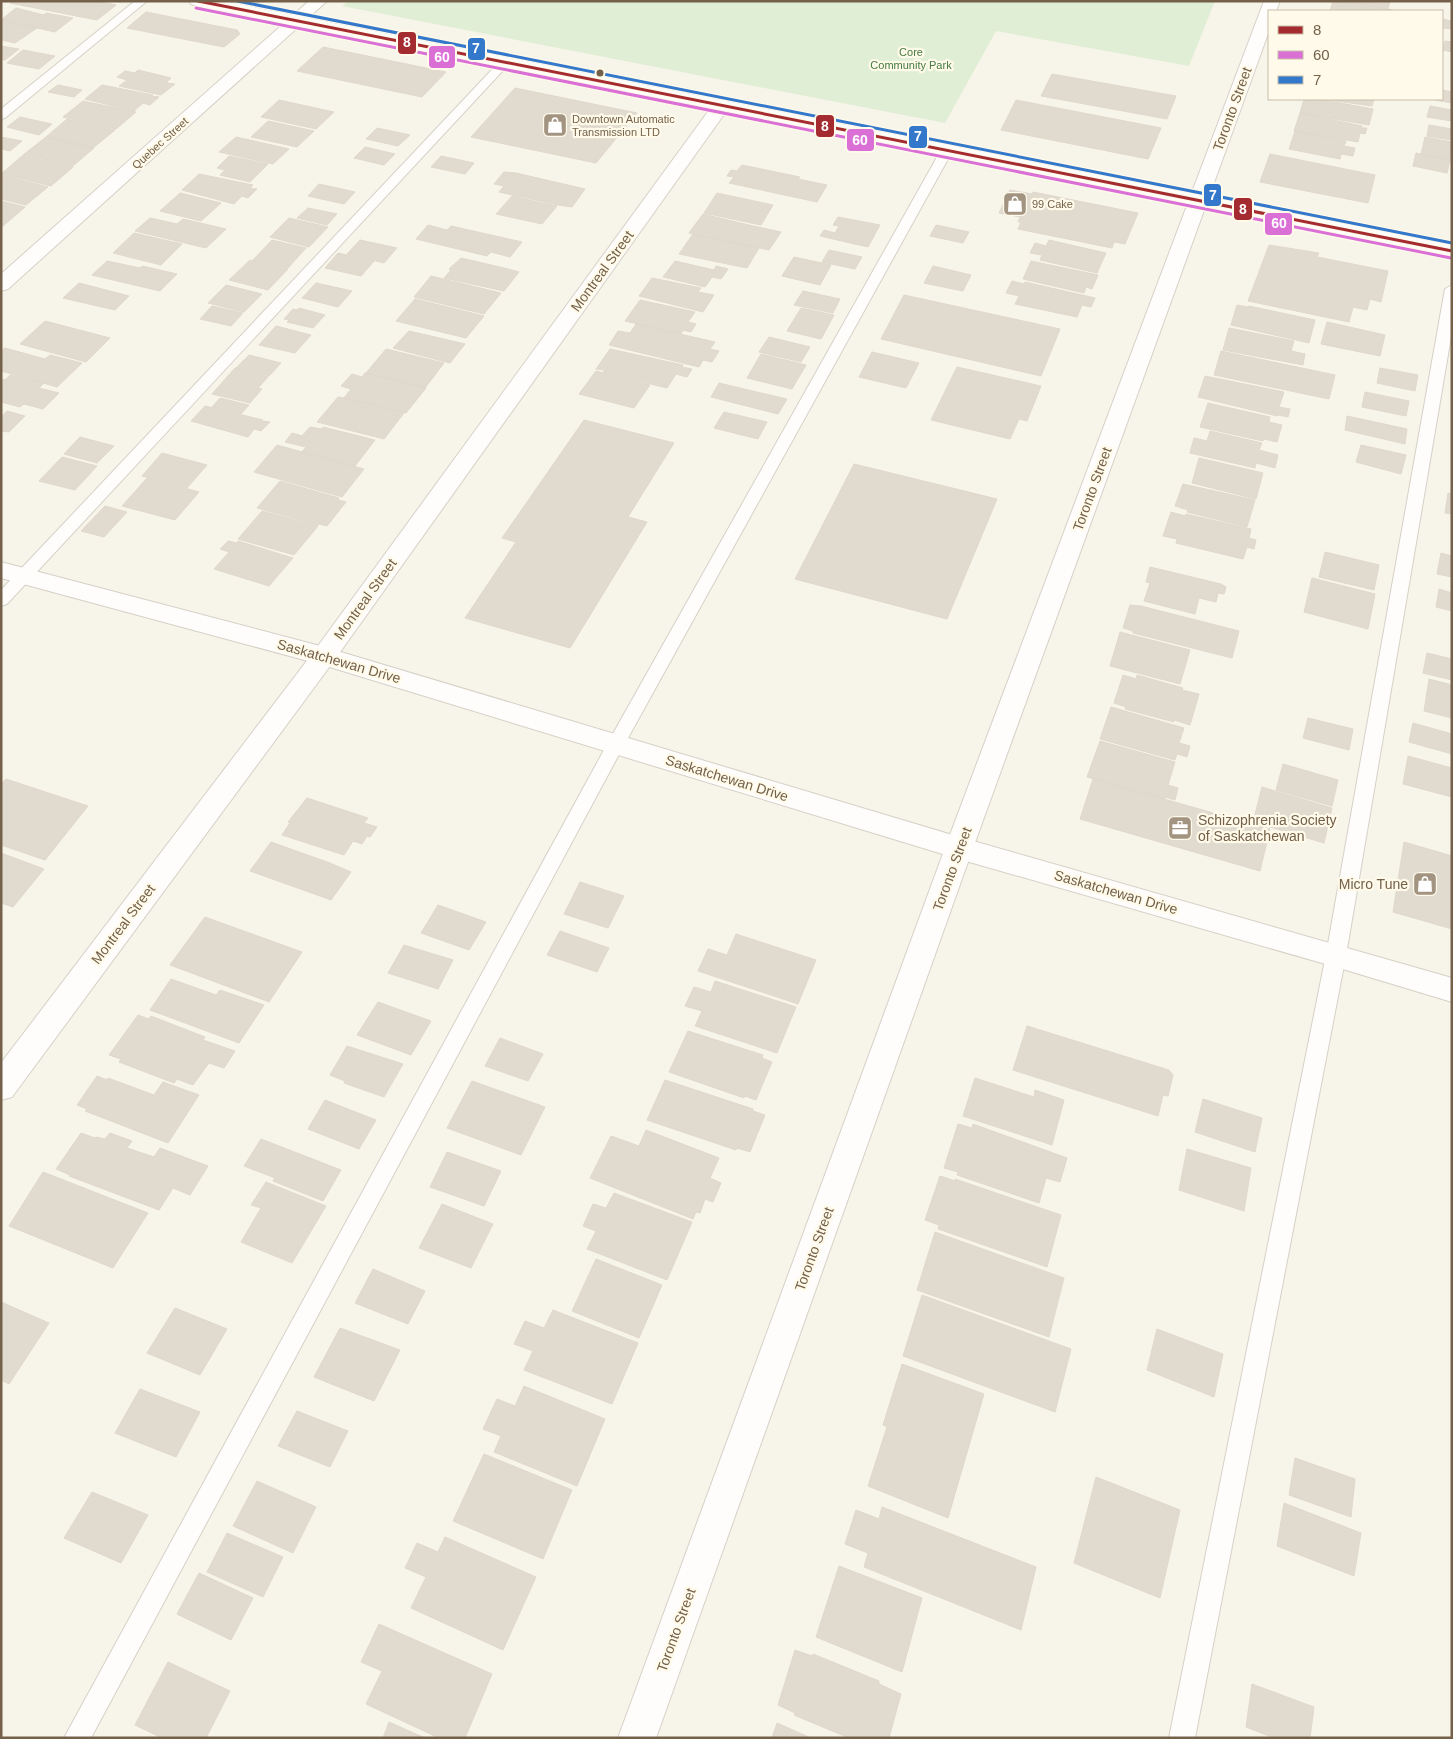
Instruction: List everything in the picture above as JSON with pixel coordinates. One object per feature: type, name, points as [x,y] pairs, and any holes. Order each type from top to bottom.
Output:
[{"type":"street","points":[[197,1],[1452,251]]},
{"type":"street","name":"Quebec Street","points":[[1,286],[319,1]]},
{"type":"street","name":"Toronto Street","points":[[637,1738],[959,848],[1268,12]]},
{"type":"street","name":"Montreal Street","points":[[1,1087],[324,656],[721,106]]},
{"type":"street","name":"Saskatchewan Drive","points":[[12,573],[324,656],[959,848],[1336,954],[1452,990]]},
{"type":"lane","points":[[1,115],[142,1]]},
{"type":"lane","points":[[1,600],[12,573],[505,62]]},
{"type":"lane","points":[[77,1738],[616,744],[947,150]]},
{"type":"lane","points":[[1182,1738],[1336,954],[1452,289]]},
{"type":"green space","name":"Core Community Park","points":[[348,1],[1215,1],[1189,66],[996,31],[945,123],[342,6]]},
{"type":"building","points":[[12,1],[96,1],[116,5],[97,20],[10,3]]},
{"type":"building","points":[[1333,1],[1339,1],[1393,10],[1330,10]]},
{"type":"building","points":[[1345,1],[1390,1],[1388,9]]},
{"type":"building","points":[[16,8],[44,15],[46,13],[73,18],[55,32],[1,20]]},
{"type":"building","points":[[146,12],[237,30],[240,34],[224,47],[127,28]]},
{"type":"building","points":[[1443,19],[1452,21],[1452,29],[1443,28]]},
{"type":"building","points":[[1,20],[37,28],[15,43],[1,40]]},
{"type":"building","points":[[1445,41],[1452,42],[1452,52],[1443,50]]},
{"type":"building","points":[[1,46],[19,49],[5,60],[1,59]]},
{"type":"building","points":[[323,47],[446,72],[422,97],[297,71]]},
{"type":"building","points":[[23,50],[55,56],[39,69],[7,63]]},
{"type":"building","points":[[138,70],[171,78],[166,83],[175,84],[161,95],[119,86],[127,80],[117,77],[125,71],[135,73]]},
{"type":"building","points":[[1052,74],[1176,96],[1167,119],[1041,96]]},
{"type":"building","points":[[58,85],[82,90],[74,97],[48,92]]},
{"type":"building","points":[[102,85],[159,97],[150,105],[143,103],[134,111],[85,99]]},
{"type":"building","name":"Downtown Automatic Transmission LTD","points":[[515,88],[637,113],[596,163],[471,137]]},
{"type":"building","points":[[1443,90],[1452,92],[1452,103],[1435,100],[1443,100]]},
{"type":"building","points":[[279,100],[334,112],[316,129],[261,117]]},
{"type":"building","points":[[1016,100],[1161,128],[1148,159],[1001,130]]},
{"type":"building","points":[[1304,100],[1324,100],[1373,109],[1369,125],[1300,113]]},
{"type":"building","points":[[1329,100],[1374,100],[1372,106]]},
{"type":"building","points":[[83,101],[136,112],[116,129],[63,117]]},
{"type":"building","points":[[1430,106],[1452,110],[1452,121],[1427,117]]},
{"type":"building","points":[[1300,113],[1367,128],[1365,134],[1360,133],[1358,142],[1294,131]]},
{"type":"building","points":[[20,117],[52,124],[39,135],[7,127]]},
{"type":"building","points":[[67,119],[115,130],[93,148],[46,137]]},
{"type":"building","points":[[268,121],[314,131],[297,147],[251,137]]},
{"type":"building","points":[[1429,125],[1452,129],[1452,140],[1427,136]]},
{"type":"building","points":[[377,128],[410,135],[398,146],[366,139]]},
{"type":"building","points":[[1295,131],[1346,141],[1344,146],[1355,148],[1353,156],[1341,154],[1340,159],[1289,149]]},
{"type":"building","points":[[1,137],[22,141],[10,151],[1,149]]},
{"type":"building","points":[[46,137],[94,148],[73,166],[23,155]]},
{"type":"building","points":[[236,137],[289,149],[273,164],[219,152]]},
{"type":"building","points":[[1425,137],[1452,142],[1452,160],[1421,154]]},
{"type":"building","points":[[365,147],[395,154],[384,165],[354,158]]},
{"type":"building","points":[[1416,153],[1450,160],[1447,173],[1413,166]]},
{"type":"building","points":[[1270,154],[1375,175],[1368,203],[1260,182]]},
{"type":"building","points":[[22,156],[73,167],[51,186],[1,174]]},
{"type":"building","points":[[229,156],[268,164],[250,182],[220,175],[225,170],[217,168]]},
{"type":"building","points":[[441,156],[474,163],[465,174],[431,167]]},
{"type":"building","points":[[742,165],[800,177],[798,179],[827,185],[817,202],[729,183],[734,177],[727,176],[731,170],[737,171]]},
{"type":"building","points":[[504,172],[585,189],[572,207],[558,205],[499,192],[504,186],[494,184]]},
{"type":"building","points":[[199,174],[253,185],[250,188],[257,189],[248,198],[242,196],[234,204],[182,190]]},
{"type":"building","points":[[1,175],[48,187],[26,205],[1,199]]},
{"type":"building","points":[[319,184],[355,192],[344,204],[308,196]]},
{"type":"building","points":[[1010,190],[1032,194],[1033,192],[1138,213],[1125,244],[1114,242],[1112,248],[1018,229],[1021,222],[1018,222],[1020,217],[999,213]]},
{"type":"building","points":[[180,193],[221,203],[201,221],[160,211]]},
{"type":"building","points":[[717,193],[773,205],[761,225],[704,213]]},
{"type":"building","points":[[512,196],[557,206],[542,224],[496,214]]},
{"type":"building","points":[[1,201],[25,207],[3,226],[1,225]]},
{"type":"building","points":[[308,208],[337,214],[327,225],[297,218]]},
{"type":"building","points":[[703,214],[781,232],[769,250],[689,233]]},
{"type":"building","points":[[838,217],[880,225],[868,247],[820,236],[824,230],[835,233],[839,226],[833,225]]},
{"type":"building","points":[[150,218],[177,224],[183,219],[226,229],[206,248],[135,231]]},
{"type":"building","points":[[289,218],[328,227],[309,247],[270,237]]},
{"type":"building","points":[[428,225],[447,230],[451,226],[522,242],[510,257],[491,252],[487,256],[416,239]]},
{"type":"building","points":[[936,225],[969,232],[963,243],[930,236]]},
{"type":"building","points":[[134,233],[182,244],[161,265],[113,253]]},
{"type":"building","points":[[693,234],[759,248],[747,268],[679,254]]},
{"type":"building","points":[[272,240],[306,248],[288,268],[253,260]]},
{"type":"building","points":[[360,240],[397,248],[384,263],[347,254]]},
{"type":"building","points":[[1049,240],[1106,253],[1097,273],[1040,260],[1042,255],[1030,253],[1035,243],[1046,246]]},
{"type":"building","points":[[1269,245],[1319,253],[1317,257],[1388,271],[1381,302],[1370,299],[1367,310],[1353,307],[1349,322],[1248,301]]},
{"type":"building","points":[[829,250],[862,257],[855,269],[822,262]]},
{"type":"building","points":[[338,253],[374,261],[361,276],[325,268]]},
{"type":"building","points":[[794,257],[831,265],[820,285],[782,276]]},
{"type":"building","points":[[461,258],[519,272],[504,291],[444,278],[451,270],[449,269]]},
{"type":"building","points":[[250,260],[288,269],[268,290],[229,280]]},
{"type":"building","points":[[107,261],[177,274],[160,291],[92,275]]},
{"type":"building","points":[[675,261],[714,270],[716,266],[728,269],[721,279],[712,277],[705,287],[663,277]]},
{"type":"building","points":[[1031,261],[1098,275],[1092,289],[1086,287],[1084,293],[1023,279]]},
{"type":"building","points":[[933,266],[971,275],[963,291],[924,283]]},
{"type":"building","points":[[431,276],[501,293],[484,314],[414,297]]},
{"type":"building","points":[[652,278],[701,288],[698,292],[714,295],[703,312],[639,296]]},
{"type":"building","points":[[1012,281],[1024,284],[1025,282],[1095,298],[1091,307],[1082,305],[1077,317],[1015,304],[1019,296],[1006,293]]},
{"type":"building","points":[[79,283],[129,296],[115,310],[63,298]]},
{"type":"building","points":[[316,283],[352,291],[338,307],[302,298]]},
{"type":"building","points":[[226,285],[262,294],[244,312],[208,303]]},
{"type":"building","points":[[803,291],[840,299],[833,313],[794,305]]},
{"type":"building","points":[[904,295],[1060,329],[1041,376],[881,339]]},
{"type":"building","points":[[415,299],[484,316],[466,338],[396,321]]},
{"type":"building","points":[[640,300],[695,312],[688,322],[696,324],[691,332],[683,330],[681,334],[625,321]]},
{"type":"building","points":[[1237,305],[1315,320],[1309,343],[1231,325]]},
{"type":"building","points":[[212,306],[243,313],[231,326],[200,319]]},
{"type":"building","points":[[299,308],[325,315],[313,328],[287,322],[289,320],[284,319],[293,309],[297,310]]},
{"type":"building","points":[[801,308],[834,315],[821,339],[787,331]]},
{"type":"building","points":[[45,321],[110,338],[86,362],[20,344]]},
{"type":"building","points":[[1327,322],[1385,335],[1380,356],[1321,344]]},
{"type":"building","points":[[636,324],[715,342],[710,349],[719,351],[712,362],[703,360],[699,367],[609,345],[618,331],[630,333]]},
{"type":"building","points":[[276,326],[311,335],[295,353],[259,345]]},
{"type":"building","points":[[1229,328],[1294,341],[1291,351],[1305,354],[1303,365],[1223,350]]},
{"type":"building","points":[[409,331],[465,344],[450,363],[393,348]]},
{"type":"building","points":[[769,337],[810,347],[801,362],[759,352]]},
{"type":"building","points":[[5,348],[45,359],[50,355],[82,363],[57,387],[1,371],[1,351]]},
{"type":"building","points":[[386,349],[444,363],[425,388],[366,373]]},
{"type":"building","points":[[610,349],[683,365],[682,367],[692,369],[687,377],[676,374],[667,388],[596,369]]},
{"type":"building","points":[[1221,351],[1335,375],[1329,399],[1214,375]]},
{"type":"building","points":[[872,352],[919,363],[906,388],[859,377]]},
{"type":"building","points":[[761,354],[806,365],[792,389],[747,378]]},
{"type":"building","points":[[249,355],[281,363],[269,376],[236,368]]},
{"type":"building","points":[[957,367],[1041,386],[1027,421],[1019,419],[1010,439],[931,420]]},
{"type":"building","points":[[235,368],[268,377],[258,388],[262,389],[250,403],[212,394]]},
{"type":"building","points":[[1380,368],[1418,375],[1415,391],[1377,383]]},
{"type":"building","points":[[596,371],[650,385],[634,408],[579,394]]},
{"type":"building","points":[[365,373],[426,388],[406,413],[344,398],[351,389],[341,386],[352,374],[362,377]]},
{"type":"building","points":[[10,375],[44,383],[39,388],[59,393],[43,409],[24,404],[20,407],[1,402],[1,379],[5,380]]},
{"type":"building","points":[[1205,376],[1284,392],[1279,407],[1290,409],[1288,417],[1198,397]]},
{"type":"building","points":[[719,383],[787,399],[778,414],[711,397]]},
{"type":"building","points":[[1365,392],[1409,401],[1406,416],[1362,407]]},
{"type":"building","points":[[338,397],[404,413],[384,439],[317,422]]},
{"type":"building","points":[[220,398],[249,405],[241,414],[212,407]]},
{"type":"building","points":[[1208,403],[1270,417],[1269,422],[1282,425],[1277,442],[1264,439],[1263,441],[1200,427]]},
{"type":"building","points":[[205,406],[270,422],[261,431],[254,429],[248,437],[191,421]]},
{"type":"building","points":[[7,411],[25,416],[9,432],[1,431],[1,417]]},
{"type":"building","points":[[724,412],[767,422],[758,439],[714,428]]},
{"type":"building","points":[[1347,416],[1407,429],[1405,444],[1345,430]]},
{"type":"building","points":[[584,420],[674,443],[628,517],[647,522],[570,648],[465,618],[516,542],[502,538]]},
{"type":"building","points":[[310,427],[321,429],[323,427],[375,440],[355,466],[302,452],[306,447],[285,442],[292,433],[302,436]]},
{"type":"building","points":[[1210,431],[1262,443],[1259,450],[1278,455],[1275,468],[1256,463],[1255,468],[1190,453],[1194,438],[1207,441]]},
{"type":"building","points":[[80,437],[114,446],[97,463],[64,454]]},
{"type":"building","points":[[277,445],[364,469],[342,497],[254,472]]},
{"type":"building","points":[[1361,445],[1406,455],[1401,474],[1356,462]]},
{"type":"building","points":[[162,453],[207,465],[187,488],[142,476]]},
{"type":"building","points":[[62,457],[97,466],[75,490],[39,481]]},
{"type":"building","points":[[1199,458],[1263,473],[1256,499],[1192,483]]},
{"type":"building","points":[[854,464],[997,499],[947,619],[795,579]]},
{"type":"building","points":[[147,478],[199,492],[175,520],[122,506]]},
{"type":"building","points":[[280,481],[339,498],[338,500],[346,502],[327,526],[257,508]]},
{"type":"building","points":[[1183,484],[1255,500],[1247,527],[1187,512],[1188,510],[1175,506]]},
{"type":"building","points":[[1448,493],[1452,494],[1452,514],[1445,513]]},
{"type":"building","points":[[105,506],[127,512],[104,537],[81,531]]},
{"type":"building","points":[[262,511],[318,526],[294,555],[238,539]]},
{"type":"building","points":[[1171,512],[1251,529],[1249,538],[1256,540],[1254,549],[1247,547],[1243,559],[1176,543],[1177,539],[1163,536]]},
{"type":"building","points":[[228,541],[237,543],[238,541],[293,558],[269,586],[214,569],[229,552],[220,549]]},
{"type":"building","points":[[1325,552],[1379,565],[1374,590],[1319,577]]},
{"type":"building","points":[[1441,553],[1452,556],[1452,577],[1437,574]]},
{"type":"building","points":[[1150,567],[1221,584],[1226,587],[1224,594],[1218,593],[1216,602],[1199,598],[1195,614],[1144,601],[1150,583],[1146,582]]},
{"type":"building","points":[[1312,578],[1375,594],[1368,629],[1304,612]]},
{"type":"building","points":[[1439,589],[1452,593],[1452,611],[1436,607]]},
{"type":"building","points":[[1130,605],[1141,606],[1239,631],[1232,658],[1133,633],[1133,631],[1123,628]]},
{"type":"building","points":[[1120,632],[1190,650],[1180,684],[1110,666]]},
{"type":"building","points":[[1427,653],[1452,659],[1452,680],[1423,673]]},
{"type":"building","points":[[1123,675],[1136,679],[1137,675],[1199,694],[1190,725],[1125,709],[1126,707],[1114,703]]},
{"type":"building","points":[[1429,679],[1452,685],[1452,718],[1424,711]]},
{"type":"building","points":[[1111,707],[1184,728],[1179,743],[1190,746],[1187,757],[1177,754],[1175,760],[1100,739]]},
{"type":"building","points":[[1308,718],[1353,729],[1349,750],[1303,738]]},
{"type":"building","points":[[1413,723],[1452,734],[1452,754],[1409,742]]},
{"type":"building","points":[[1100,741],[1175,762],[1168,785],[1178,788],[1175,800],[1165,797],[1165,799],[1087,777]]},
{"type":"building","points":[[1408,756],[1452,768],[1452,797],[1403,784]]},
{"type":"building","points":[[1283,764],[1338,780],[1332,806],[1276,790]]},
{"type":"building","points":[[6,779],[88,806],[45,860],[1,845],[1,784]]},
{"type":"building","points":[[1093,779],[1270,829],[1260,871],[1080,819]]},
{"type":"building","points":[[1262,787],[1332,808],[1324,843],[1253,822]]},
{"type":"building","points":[[307,798],[368,818],[364,823],[377,827],[370,837],[367,836],[362,844],[353,841],[344,855],[282,835],[290,823],[288,822]]},
{"type":"building","points":[[271,842],[351,872],[331,900],[250,871]]},
{"type":"building","name":"Micro Tune","points":[[1404,842],[1452,856],[1452,929],[1393,912]]},
{"type":"building","points":[[1,853],[44,869],[13,907],[1,903]]},
{"type":"building","points":[[580,882],[624,896],[608,928],[564,914]]},
{"type":"building","points":[[438,905],[486,922],[469,950],[421,933]]},
{"type":"building","points":[[205,917],[302,952],[269,1002],[170,965]]},
{"type":"building","points":[[560,931],[609,948],[597,972],[547,955]]},
{"type":"building","points":[[736,934],[816,960],[798,1004],[698,971],[708,949],[727,955]]},
{"type":"building","points":[[404,945],[453,960],[438,989],[388,973]]},
{"type":"building","points":[[171,979],[216,995],[220,990],[264,1005],[239,1043],[150,1010]]},
{"type":"building","points":[[715,981],[796,1007],[777,1053],[695,1026],[702,1011],[685,1006],[694,987],[711,992]]},
{"type":"building","points":[[378,1002],[431,1021],[411,1055],[357,1035]]},
{"type":"building","points":[[138,1015],[149,1019],[151,1016],[205,1037],[203,1040],[235,1051],[224,1068],[209,1063],[193,1085],[177,1079],[174,1083],[119,1062],[121,1059],[109,1055]]},
{"type":"building","points":[[1027,1026],[1169,1070],[1173,1075],[1168,1096],[1163,1095],[1158,1116],[1013,1070]]},
{"type":"building","points":[[688,1031],[763,1055],[762,1058],[772,1062],[756,1100],[745,1096],[744,1098],[669,1072]]},
{"type":"building","points":[[500,1038],[543,1054],[528,1081],[485,1066]]},
{"type":"building","points":[[347,1046],[403,1064],[384,1097],[344,1083],[345,1081],[330,1075]]},
{"type":"building","points":[[97,1076],[107,1080],[108,1078],[154,1095],[163,1082],[199,1095],[168,1143],[85,1111],[87,1109],[77,1105]]},
{"type":"building","points":[[975,1078],[1034,1097],[1035,1090],[1064,1100],[1052,1145],[963,1116]]},
{"type":"building","points":[[665,1080],[753,1109],[753,1111],[765,1115],[750,1152],[737,1148],[736,1150],[647,1120]]},
{"type":"building","points":[[472,1081],[545,1107],[521,1155],[447,1128]]},
{"type":"building","points":[[1203,1099],[1262,1118],[1255,1152],[1195,1132]]},
{"type":"building","points":[[325,1100],[376,1120],[359,1149],[308,1129]]},
{"type":"building","points":[[958,1124],[972,1128],[973,1124],[1067,1158],[1060,1182],[1046,1178],[1039,1203],[957,1175],[958,1172],[944,1168]]},
{"type":"building","points":[[646,1130],[719,1158],[710,1178],[721,1183],[713,1202],[705,1199],[700,1213],[696,1212],[693,1219],[590,1178],[611,1136],[639,1146]]},
{"type":"building","points":[[81,1133],[105,1139],[110,1133],[132,1141],[127,1148],[154,1157],[160,1148],[208,1166],[190,1195],[173,1188],[159,1210],[69,1176],[56,1169]]},
{"type":"building","points":[[261,1139],[341,1170],[323,1201],[273,1181],[275,1178],[244,1166]]},
{"type":"building","points":[[1187,1149],[1251,1168],[1244,1211],[1179,1190]]},
{"type":"building","points":[[447,1152],[501,1171],[484,1206],[430,1187]]},
{"type":"building","points":[[43,1172],[148,1213],[113,1268],[9,1226]]},
{"type":"building","points":[[940,1176],[955,1181],[955,1179],[1061,1215],[1047,1267],[938,1229],[939,1225],[925,1220]]},
{"type":"building","points":[[266,1182],[326,1206],[292,1263],[241,1242],[261,1208],[251,1205]]},
{"type":"building","points":[[614,1193],[692,1222],[667,1280],[587,1249],[596,1231],[583,1226],[593,1204],[606,1208]]},
{"type":"building","points":[[442,1204],[493,1224],[471,1268],[419,1248]]},
{"type":"building","points":[[935,1232],[1064,1278],[1049,1337],[917,1290]]},
{"type":"building","points":[[596,1259],[662,1285],[639,1338],[572,1311]]},
{"type":"building","points":[[373,1269],[425,1291],[408,1324],[355,1303]]},
{"type":"building","points":[[922,1295],[1071,1349],[1055,1412],[903,1356]]},
{"type":"building","points":[[1,1302],[49,1323],[9,1384],[1,1380]]},
{"type":"building","points":[[175,1308],[227,1329],[200,1375],[147,1353]]},
{"type":"building","points":[[553,1310],[638,1343],[612,1404],[524,1370],[533,1351],[514,1344],[525,1321],[544,1328]]},
{"type":"building","points":[[340,1328],[400,1350],[374,1401],[314,1377]]},
{"type":"building","points":[[1157,1329],[1223,1354],[1214,1397],[1147,1370]]},
{"type":"building","points":[[902,1364],[984,1394],[948,1518],[868,1486],[887,1427],[883,1425]]},
{"type":"building","points":[[524,1386],[605,1419],[577,1486],[494,1452],[501,1436],[483,1429],[497,1399],[515,1406]]},
{"type":"building","points":[[140,1389],[200,1412],[176,1457],[115,1433]]},
{"type":"building","points":[[297,1411],[348,1431],[330,1467],[278,1446]]},
{"type":"building","points":[[484,1454],[572,1490],[543,1559],[453,1521]]},
{"type":"building","points":[[1295,1458],[1355,1479],[1351,1517],[1289,1495]]},
{"type":"building","points":[[1096,1477],[1180,1510],[1160,1598],[1074,1563]]},
{"type":"building","points":[[257,1481],[316,1507],[293,1553],[233,1526]]},
{"type":"building","points":[[92,1492],[148,1515],[121,1563],[64,1538]]},
{"type":"building","points":[[1284,1503],[1361,1533],[1354,1576],[1277,1546]]},
{"type":"building","points":[[882,1507],[1036,1567],[1021,1630],[864,1567],[868,1553],[845,1544],[856,1510],[879,1519]]},
{"type":"building","points":[[227,1533],[283,1557],[263,1597],[207,1572]]},
{"type":"building","points":[[445,1537],[536,1577],[503,1650],[411,1608],[426,1577],[405,1568],[417,1543],[438,1552]]},
{"type":"building","points":[[839,1566],[922,1598],[902,1672],[816,1637]]},
{"type":"building","points":[[199,1573],[253,1598],[231,1640],[177,1614]]},
{"type":"building","points":[[379,1624],[492,1674],[465,1738],[439,1738],[366,1704],[382,1671],[361,1662]]},
{"type":"building","points":[[795,1650],[812,1656],[813,1654],[879,1681],[879,1684],[901,1694],[889,1738],[849,1738],[794,1715],[795,1713],[778,1705]]},
{"type":"building","points":[[168,1662],[230,1691],[206,1738],[162,1738],[135,1725]]},
{"type":"building","points":[[1252,1684],[1314,1707],[1310,1738],[1274,1738],[1246,1727]]},
{"type":"building","points":[[389,1722],[425,1738],[383,1738]]},
{"type":"building","points":[[777,1723],[811,1738],[772,1738]]},
{"type":"transit line","name":"8","points":[[198,1],[1452,251]]},
{"type":"transit line","name":"7","points":[[237,1],[1452,243]]},
{"type":"transit line","name":"60","points":[[196,8],[1451,258]]},
{"type":"place","name":"Downtown Automatic Transmission LTD","points":[[555,125]]},
{"type":"place","name":"99 Cake","points":[[1015,204]]},
{"type":"place","name":"Schizophrenia Society of Saskatchewan","points":[[1180,828]]},
{"type":"place","name":"Micro Tune","points":[[1425,884]]}]
